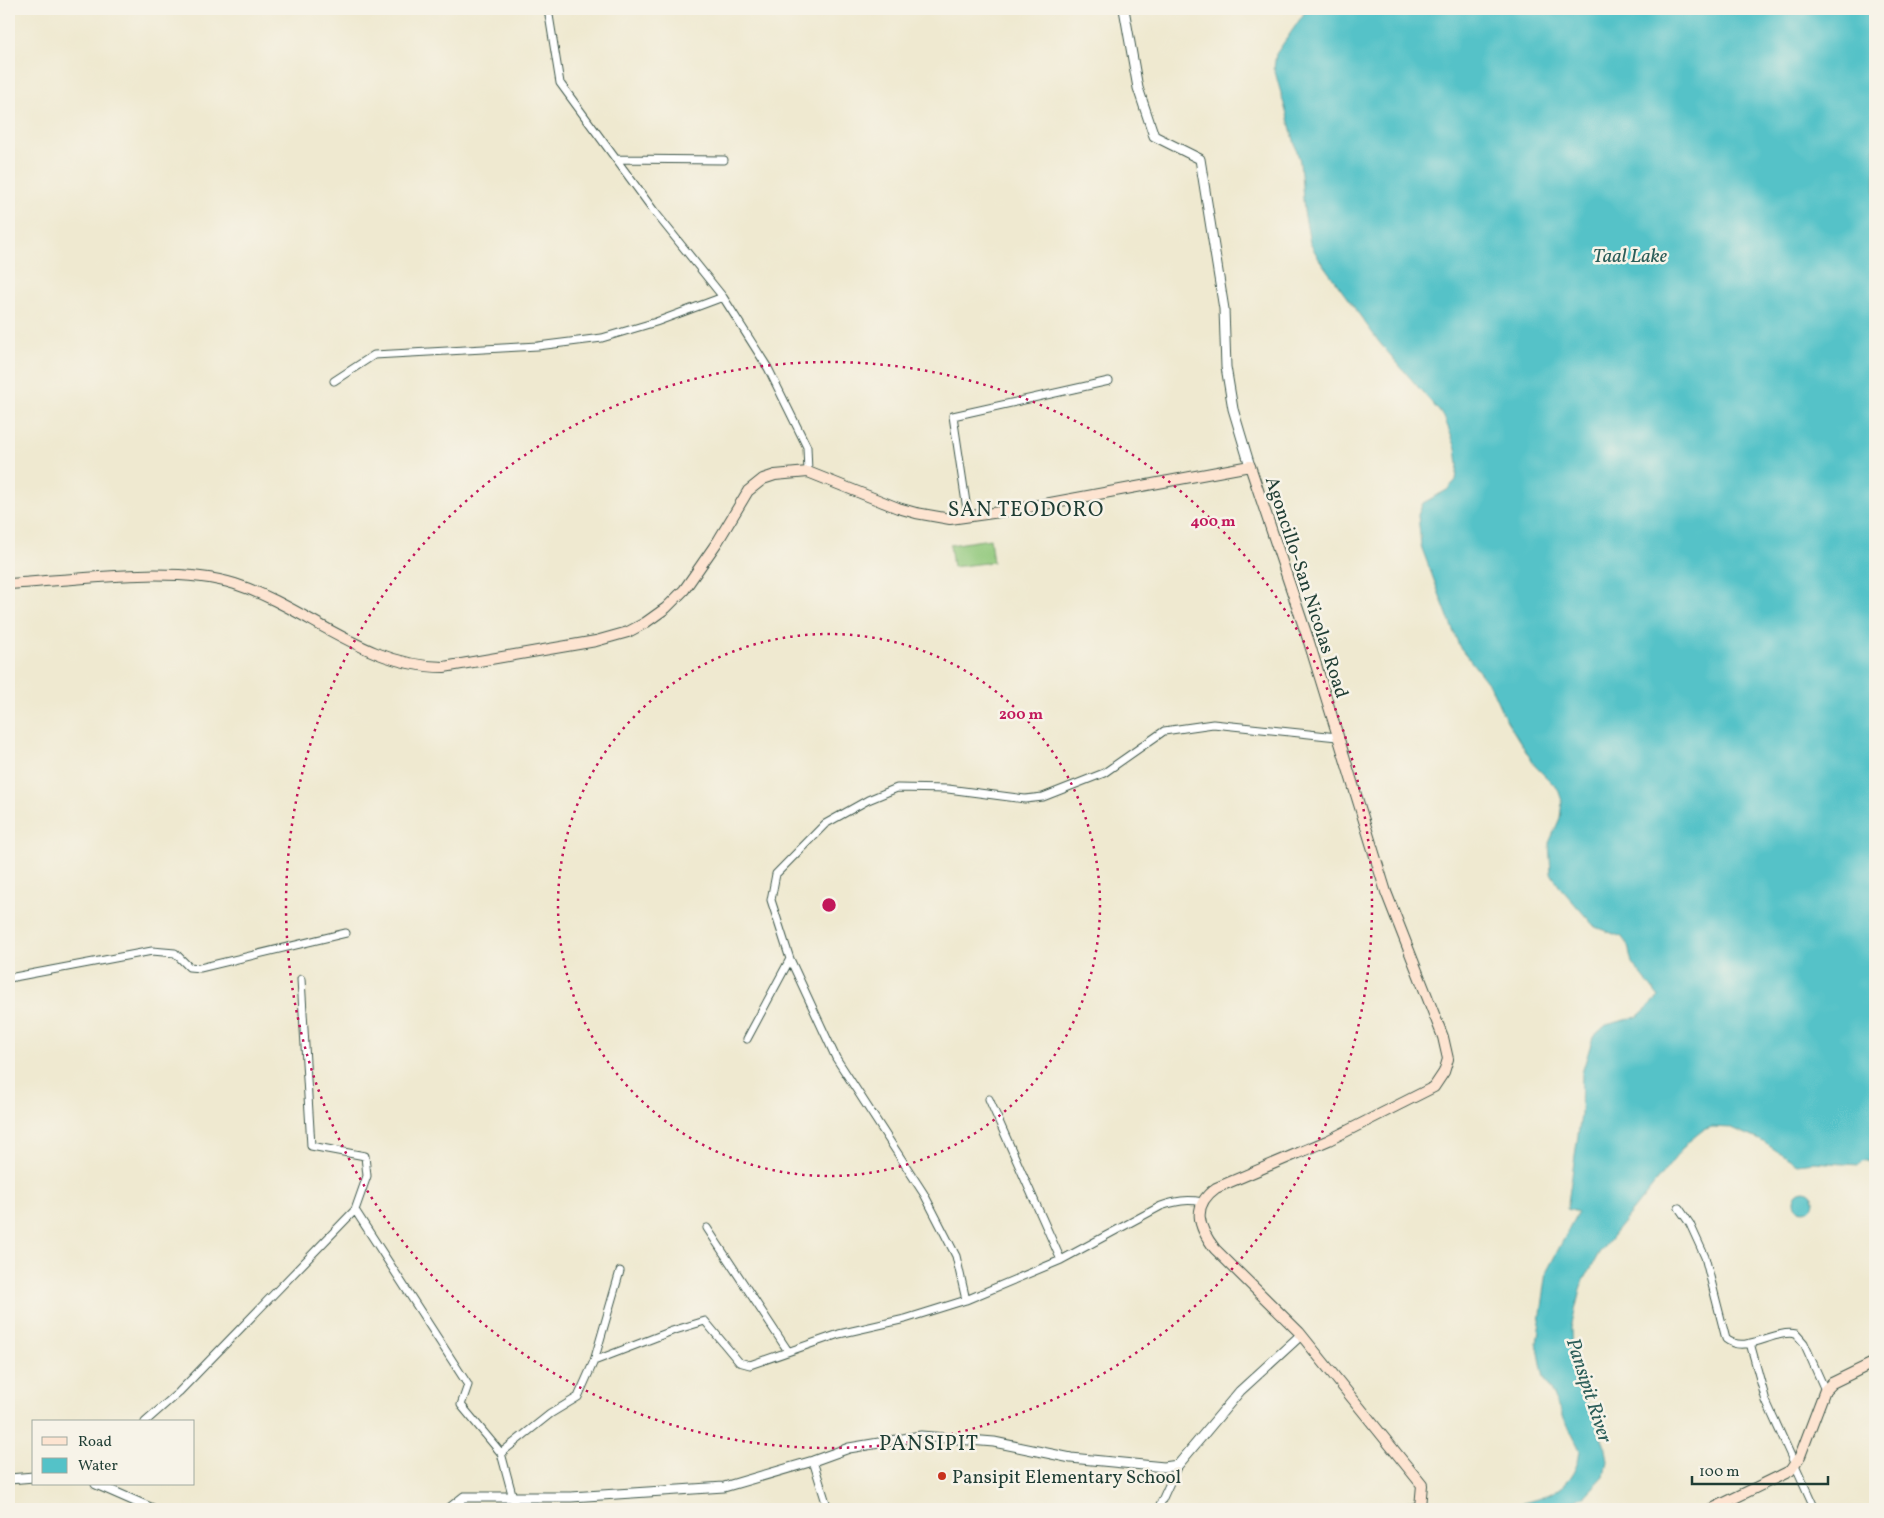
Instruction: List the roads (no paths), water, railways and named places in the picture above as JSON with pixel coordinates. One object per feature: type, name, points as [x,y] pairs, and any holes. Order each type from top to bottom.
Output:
[{"type":"main road","name":"Agoncillo-San Nicolas Road","points":[[9,584],[139,576],[218,579],[255,593],[372,653],[419,666],[461,665],[596,641],[628,632],[645,623],[666,608],[684,590],[744,497],[756,483],[775,475],[808,472],[916,513],[950,518],[1250,466],[1309,642],[1386,892],[1443,1037],[1448,1059],[1439,1080],[1420,1095],[1329,1140],[1222,1185],[1208,1194],[1202,1202]]},
{"type":"main road","points":[[1202,1202],[1200,1218],[1206,1237],[1301,1336],[1422,1485],[1420,1508],[1410,1509]]},
{"type":"main road","points":[[1712,1509],[1790,1471],[1795,1465],[1825,1390],[1832,1383],[1875,1362]]},
{"type":"street","points":[[548,9],[560,83],[654,210],[723,297],[768,368],[807,447],[808,472]]},
{"type":"street","points":[[1124,9],[1138,88],[1154,136],[1200,159],[1222,292],[1226,367],[1233,409],[1250,466]]},
{"type":"street","points":[[617,160],[724,160]]},
{"type":"street","points":[[334,381],[374,355],[538,346],[602,338],[656,322],[723,297]]},
{"type":"street","points":[[968,516],[953,416],[1109,381]]},
{"type":"street","points":[[966,1300],[961,1274],[951,1247],[924,1194],[836,1058],[790,959],[771,900],[776,874],[825,824],[868,800],[897,788],[948,789],[1025,799],[1043,797],[1104,773],[1164,731],[1213,724],[1337,738]]},
{"type":"street","points":[[9,978],[146,952],[175,953],[189,967],[200,968],[346,933]]},
{"type":"street","points":[[747,1039],[790,959]]},
{"type":"street","points":[[147,1420],[179,1392],[355,1210],[367,1176],[366,1156],[311,1146],[301,979]]},
{"type":"street","points":[[989,1099],[1061,1260]]},
{"type":"street","points":[[594,1362],[672,1331],[704,1321],[739,1362],[750,1365],[839,1334],[905,1319],[966,1300],[1061,1260],[1161,1206],[1178,1201],[1191,1200],[1202,1202]]},
{"type":"street","points":[[1679,1208],[1690,1224],[1705,1257],[1726,1339],[1731,1343],[1750,1343],[1785,1333],[1796,1334],[1801,1337],[1825,1390]]},
{"type":"street","points":[[355,1210],[468,1385],[461,1405],[501,1453],[516,1509]]},
{"type":"street","points":[[707,1228],[788,1351]]},
{"type":"street","points":[[501,1453],[550,1414],[578,1397],[594,1362],[620,1271]]},
{"type":"street","points":[[1158,1509],[1178,1465],[1240,1391],[1301,1336]]},
{"type":"street","points":[[1750,1343],[1766,1401],[1815,1509]]},
{"type":"street","points":[[449,1509],[464,1497],[571,1497],[724,1488],[849,1448],[921,1436],[994,1442],[1071,1458],[1164,1467],[1178,1465]]},
{"type":"street","points":[[813,1461],[828,1509]]},
{"type":"street","points":[[9,1479],[32,1477]]},
{"type":"street","points":[[100,1486],[152,1509]]},
{"type":"water","name":"Taal Lake","points":[[1307,9],[1875,9],[1875,1164],[1864,1160],[1859,1165],[1814,1162],[1797,1164],[1760,1140],[1732,1128],[1712,1127],[1703,1130],[1688,1142],[1599,1253],[1581,1286],[1571,1327],[1572,1364],[1604,1444],[1607,1460],[1604,1476],[1586,1495],[1562,1509],[1494,1509],[1523,1503],[1549,1494],[1561,1487],[1570,1478],[1576,1466],[1580,1450],[1544,1378],[1537,1343],[1547,1271],[1578,1212],[1567,1209],[1581,1115],[1582,1073],[1593,1037],[1606,1025],[1637,1017],[1659,997],[1632,963],[1628,946],[1622,937],[1595,927],[1559,886],[1551,873],[1549,843],[1560,818],[1562,801],[1558,789],[1535,766],[1504,716],[1491,687],[1459,646],[1421,546],[1418,515],[1423,503],[1447,490],[1456,480],[1458,465],[1456,448],[1444,417],[1379,342],[1319,259],[1310,243],[1304,211],[1300,162],[1274,68],[1276,54]]},
{"type":"water","points":[[1804,1191],[1811,1194],[1814,1201],[1811,1208],[1804,1211],[1797,1208],[1794,1201],[1797,1194]]},
{"type":"place","name":"Pansipit Elementary School","points":[[942,1476]]},
{"type":"district","name":"SAN TEODORO","points":[[1026,509]]},
{"type":"district","name":"PANSIPIT","points":[[929,1443]]},
{"type":"water label","name":"Pansipit River","points":[[1590,1390]]}]
